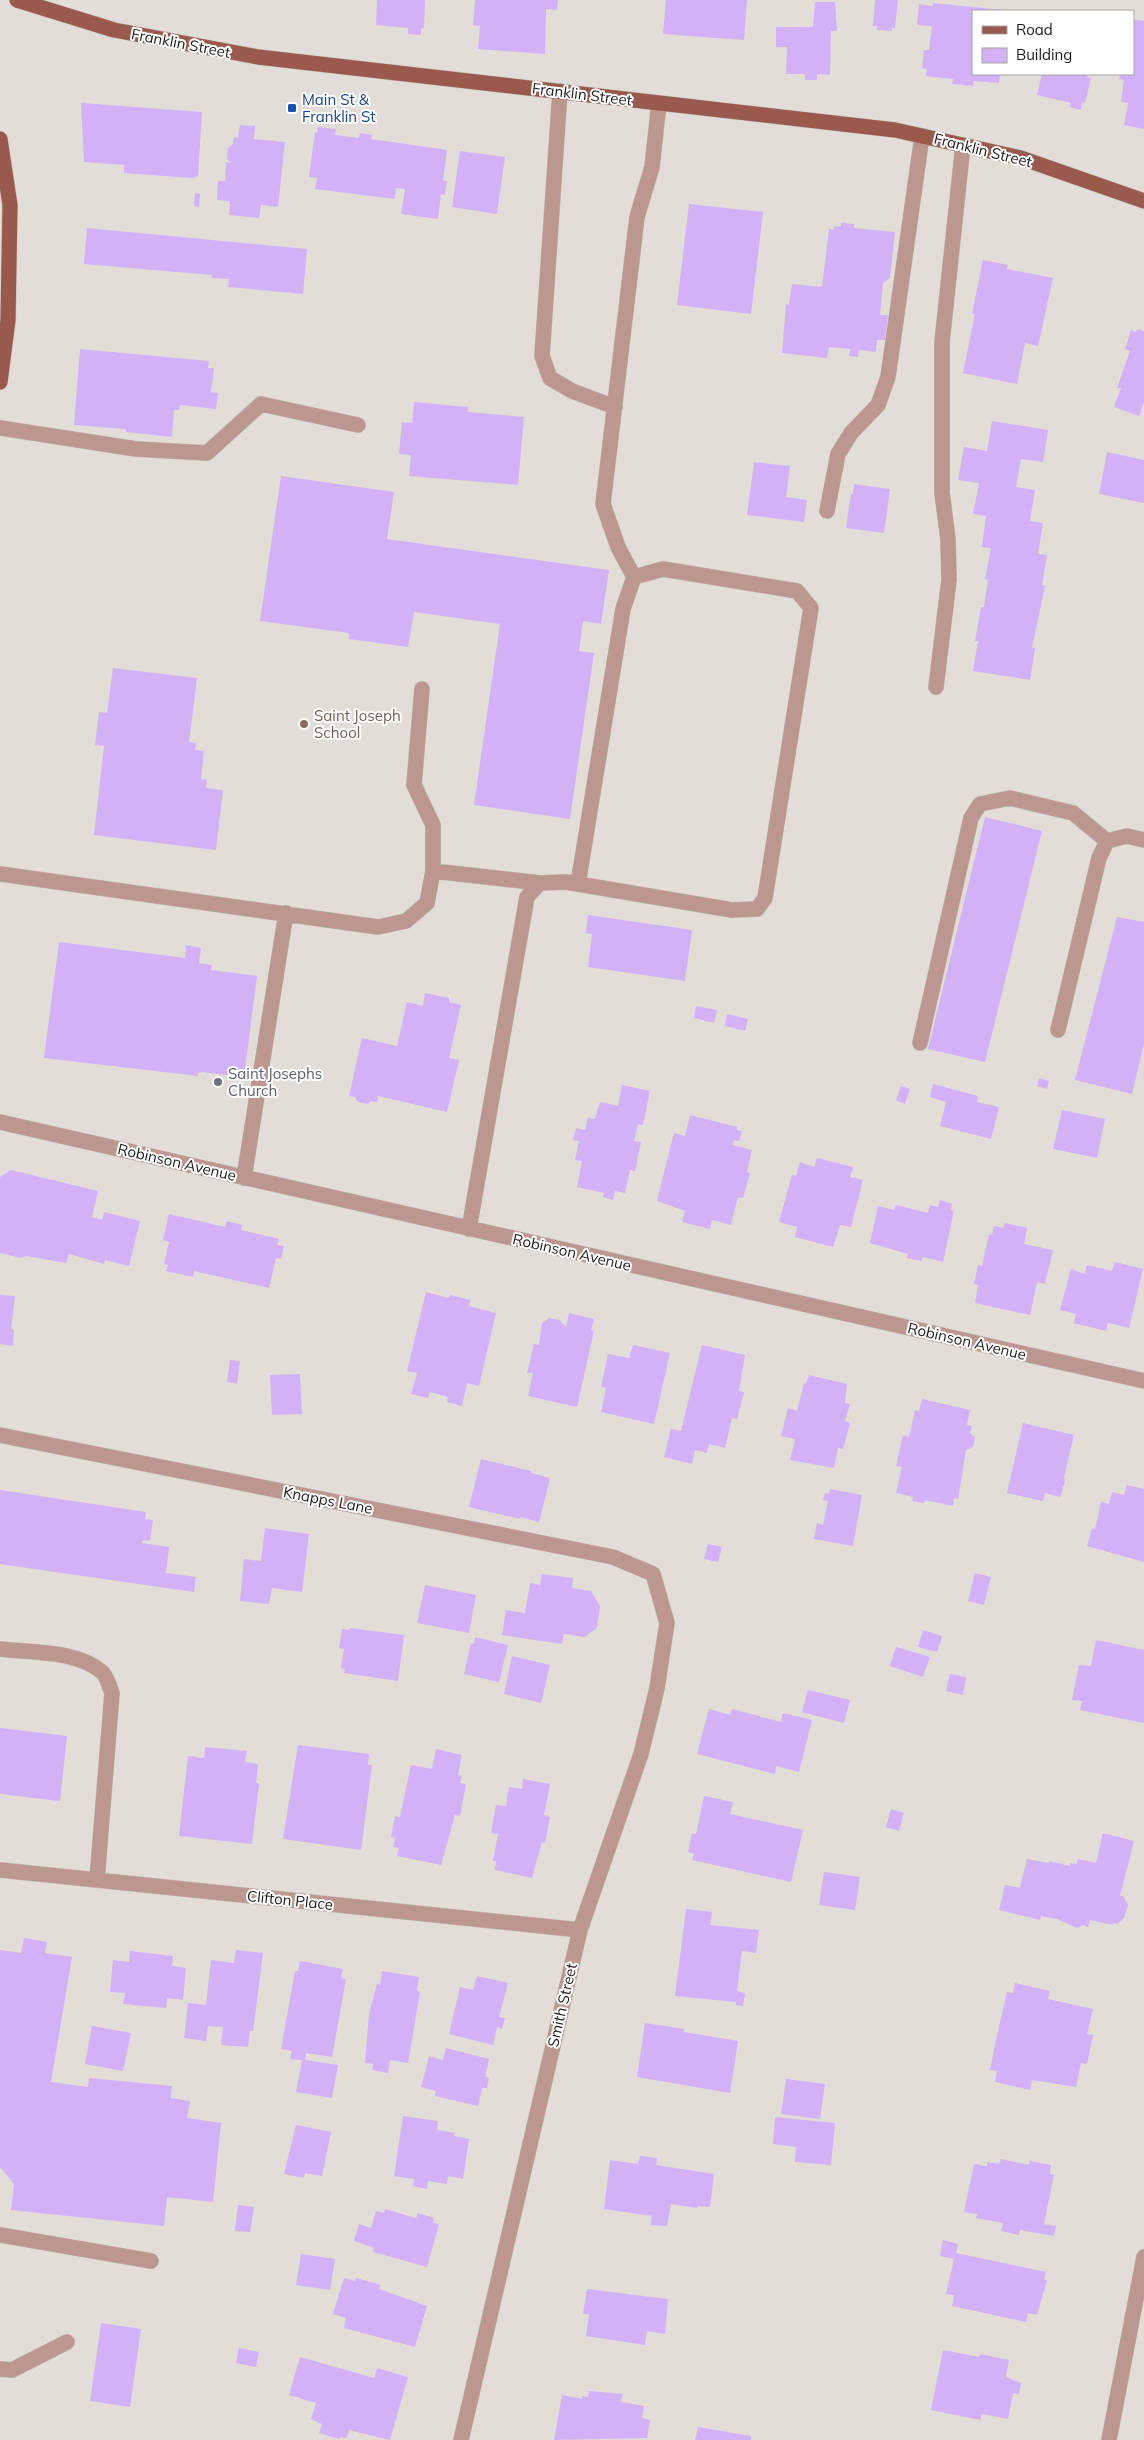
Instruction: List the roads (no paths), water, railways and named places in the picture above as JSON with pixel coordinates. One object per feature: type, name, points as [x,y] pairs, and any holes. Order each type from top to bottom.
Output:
[{"type":"main road","name":"Franklin Street","points":[[17,0],[114,30],[258,57],[895,130],[1021,158],[1144,201]]},
{"type":"main road","points":[[0,139],[10,205],[8,320],[0,382]]},
{"type":"street","points":[[560,92],[542,356],[550,378],[572,390],[615,406]]},
{"type":"street","points":[[578,884],[623,609],[634,577],[618,547],[603,504],[637,217],[652,167],[659,103]]},
{"type":"street","points":[[827,511],[838,454],[851,432],[878,405],[888,377],[922,136]]},
{"type":"street","points":[[936,687],[948,580],[948,539],[942,493],[942,342],[963,145]]},
{"type":"street","points":[[0,428],[136,449],[207,453],[261,404],[358,426]]},
{"type":"street","points":[[433,871],[540,883],[566,882],[732,910],[757,908],[766,898],[811,608],[798,591],[767,585],[663,569],[634,577]]},
{"type":"street","points":[[0,874],[378,927],[406,921],[427,903],[433,871],[433,825],[414,785],[422,688]]},
{"type":"street","points":[[920,1044],[971,818],[980,804],[1010,798],[1073,813],[1107,841]]},
{"type":"street","points":[[1107,841],[1128,836],[1144,840]]},
{"type":"street","points":[[1058,1030],[1099,858],[1107,841]]},
{"type":"street","points":[[469,1229],[527,897],[540,883]]},
{"type":"street","points":[[244,1178],[286,914]]},
{"type":"street","name":"Robinson Avenue","points":[[0,1122],[1144,1382]]},
{"type":"street","name":"Knapps Lane","points":[[0,1435],[613,1557],[654,1574]]},
{"type":"street","name":"Smith Street","points":[[461,2440],[580,1930],[642,1754],[667,1623],[654,1574]]},
{"type":"street","points":[[0,1650],[58,1655],[87,1662],[103,1673],[112,1693],[97,1880]]},
{"type":"street","name":"Clifton Place","points":[[0,1870],[580,1930]]},
{"type":"street","points":[[0,2235],[151,2261]]},
{"type":"street","points":[[1110,2440],[1144,2257]]},
{"type":"street","points":[[0,2369],[12,2370],[67,2342]]},
{"type":"place","name":"Main St & Franklin St","points":[[292,108]]},
{"type":"place","name":"Saint Joseph School","points":[[304,724]]},
{"type":"place","name":"Saint Josephs Church","points":[[218,1082]]}]
